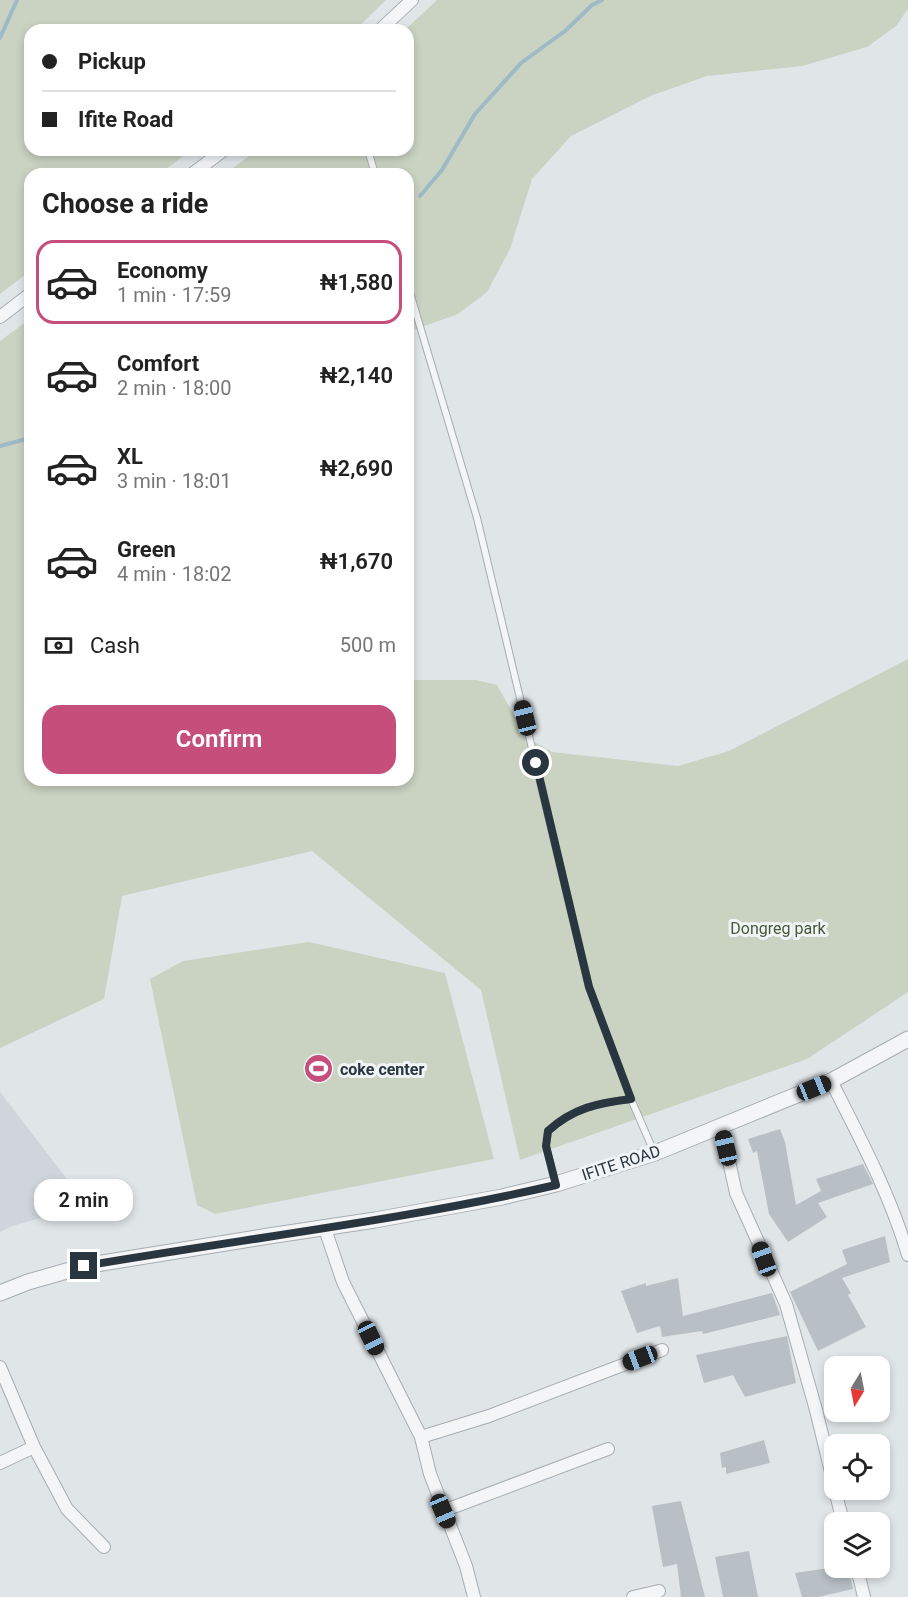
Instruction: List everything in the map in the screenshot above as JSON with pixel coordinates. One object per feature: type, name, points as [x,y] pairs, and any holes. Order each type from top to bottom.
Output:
[{"type":"street","points":[[386,24],[412,0]]},
{"type":"street","points":[[200,168],[216,156]]},
{"type":"street","points":[[0,317],[24,299]]},
{"type":"street","name":"IFITE ROAD","points":[[0,1293],[28,1282],[84,1266],[325,1228],[502,1197],[556,1185],[655,1153],[831,1081],[908,1040]]},
{"type":"street","points":[[831,1081],[875,1170],[901,1232],[908,1256]]},
{"type":"street","points":[[721,1125],[736,1193],[786,1304],[824,1443]]},
{"type":"street","points":[[325,1228],[343,1282],[421,1437],[430,1474],[466,1566],[474,1597]]},
{"type":"street","points":[[421,1437],[489,1416],[662,1350]]},
{"type":"street","points":[[0,1367],[34,1447],[67,1509],[104,1547]]},
{"type":"street","points":[[0,1463],[34,1447]]},
{"type":"street","points":[[443,1511],[608,1449]]},
{"type":"street","points":[[859,1578],[864,1597]]},
{"type":"street","points":[[633,1597],[659,1591]]},
{"type":"lane","points":[[414,306],[477,518],[589,987],[631,1099],[655,1153]]},
{"type":"lane","points":[[556,1185],[546,1146],[548,1131],[561,1119],[596,1104],[631,1099]]},
{"type":"shaded area","points":[[0,1092],[80,1196],[69,1210],[12,1226],[0,1232]]},
{"type":"green space","points":[[0,0],[386,0],[361,24],[24,24],[24,156],[184,156],[167,168],[24,168],[24,276],[0,294]]},
{"type":"green space","points":[[437,0],[908,0],[908,9],[896,26],[867,47],[802,66],[707,76],[650,96],[571,136],[532,179],[510,249],[487,292],[458,314],[414,330],[414,168],[233,168],[249,156],[414,156],[414,24],[411,24]]},
{"type":"green space","name":"Dongreg park","points":[[24,323],[24,786],[414,786],[414,680],[476,680],[497,685],[526,737],[552,752],[678,766],[729,751],[908,659],[908,992],[807,1059],[520,1160],[481,990],[312,851],[122,896],[104,999],[0,1048],[0,341]]},
{"type":"green space","name":"coke center","points":[[309,942],[445,973],[494,1159],[215,1214],[197,1205],[150,979],[183,961]]},
{"type":"building","points":[[780,1129],[785,1142],[796,1205],[821,1191],[816,1179],[863,1164],[873,1184],[818,1203],[827,1217],[788,1242],[769,1214],[757,1151],[753,1153],[748,1139]]},
{"type":"building","points":[[885,1236],[890,1262],[842,1278],[851,1293],[848,1295],[866,1327],[818,1351],[790,1292],[847,1264],[842,1250]]},
{"type":"building","points":[[678,1278],[683,1316],[772,1293],[780,1315],[703,1334],[702,1331],[662,1337],[660,1326],[637,1333],[621,1291],[646,1283],[646,1286]]},
{"type":"building","points":[[787,1336],[796,1383],[745,1397],[733,1375],[704,1383],[696,1355]]},
{"type":"building","points":[[764,1440],[770,1463],[726,1474],[726,1467],[722,1468],[720,1453]]},
{"type":"building","points":[[681,1501],[705,1597],[681,1597],[677,1564],[663,1567],[652,1506]]},
{"type":"building","points":[[749,1551],[758,1597],[723,1597],[715,1557]]},
{"type":"building","points":[[824,1569],[824,1578],[850,1578],[853,1589],[818,1597],[802,1597],[795,1573]]},
{"type":"waterway","points":[[0,38],[17,0]]},
{"type":"waterway","points":[[420,196],[442,170],[475,114],[521,63],[565,31],[592,5],[602,0]]},
{"type":"waterway","points":[[0,446],[24,440]]},
{"type":"place","name":"coke center","points":[[319,1069]]},
{"type":"route","points":[[84,1266],[375,1220],[556,1185],[546,1146],[548,1131],[561,1119],[596,1104],[631,1099],[589,987],[536,763]]}]
